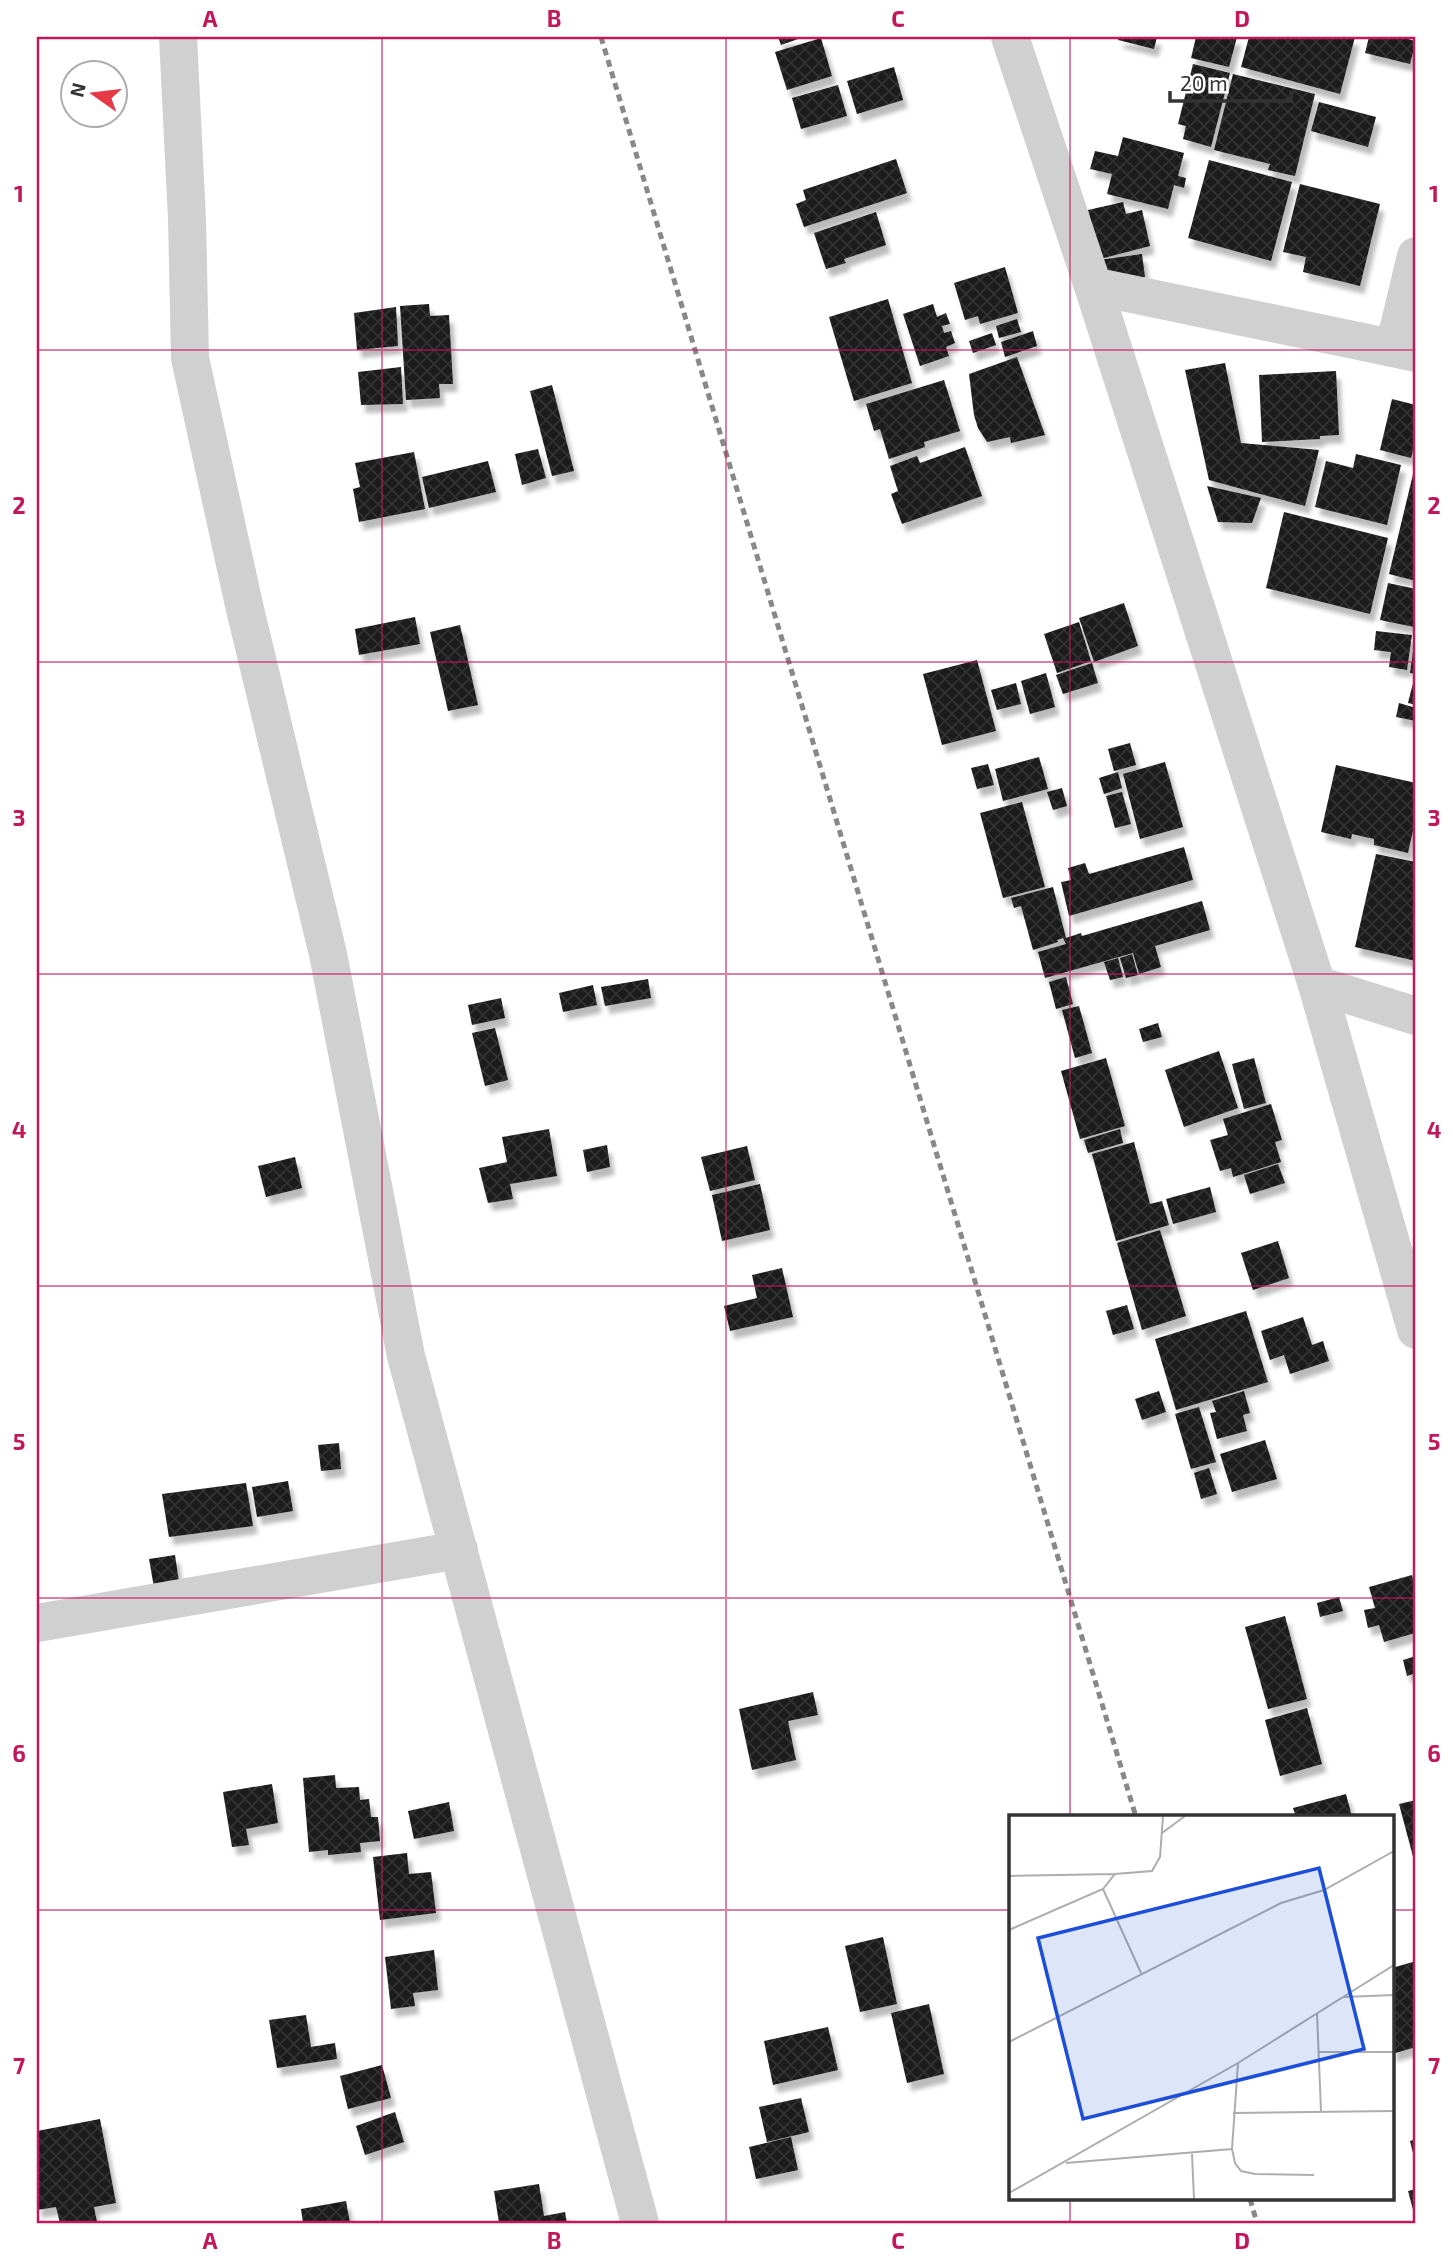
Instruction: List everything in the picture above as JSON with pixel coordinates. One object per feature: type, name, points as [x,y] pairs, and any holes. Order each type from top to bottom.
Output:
[{"type":"street","points":[[178,37],[187,219],[190,358],[244,605],[328,954],[406,1356],[640,2223]]},
{"type":"street","points":[[1020,47],[1093,286],[1317,985],[1416,1330]]},
{"type":"street","points":[[1093,286],[1405,351],[1416,257]]},
{"type":"street","points":[[1317,985],[1416,1016]]},
{"type":"street","points":[[37,1623],[459,1550]]},
{"type":"building","points":[[778,37],[804,37],[781,45]]},
{"type":"building","points":[[1119,37],[1157,37],[1154,49],[1118,40]]},
{"type":"building","points":[[1196,37],[1237,37],[1229,67],[1191,58]]},
{"type":"building","points":[[1249,37],[1355,37],[1340,94],[1241,67]]},
{"type":"building","points":[[1369,37],[1400,37],[1416,41],[1410,64],[1365,53]]},
{"type":"building","points":[[821,38],[832,76],[787,90],[775,52]]},
{"type":"building","points":[[1193,64],[1230,73],[1211,147],[1183,139],[1186,126],[1178,124]]},
{"type":"building","points":[[894,67],[903,100],[857,114],[847,81]]},
{"type":"building","points":[[1233,74],[1315,94],[1295,176],[1268,170],[1270,164],[1214,150]]},
{"type":"building","points":[[838,85],[847,116],[801,129],[792,98]]},
{"type":"building","points":[[1319,102],[1376,117],[1368,147],[1311,131]]},
{"type":"building","points":[[1123,137],[1184,153],[1178,176],[1186,178],[1184,188],[1174,185],[1168,209],[1107,194],[1112,174],[1090,169],[1095,151],[1118,156]]},
{"type":"building","points":[[896,159],[907,193],[804,227],[796,204],[806,200],[803,190]]},
{"type":"building","points":[[1209,160],[1292,182],[1271,261],[1188,238]]},
{"type":"building","points":[[1300,184],[1380,204],[1360,286],[1303,272],[1306,257],[1283,252]]},
{"type":"building","points":[[1123,202],[1126,214],[1142,210],[1150,246],[1100,259],[1088,210]]},
{"type":"building","points":[[876,212],[886,245],[844,259],[846,263],[826,269],[814,233]]},
{"type":"building","points":[[1142,254],[1145,277],[1102,282],[1099,260]]},
{"type":"building","points":[[1005,267],[1018,313],[980,324],[978,316],[965,320],[954,283]]},
{"type":"building","points":[[888,299],[912,383],[854,401],[829,317]]},
{"type":"building","points":[[429,304],[430,316],[449,315],[453,384],[439,384],[440,398],[406,400],[400,306]]},
{"type":"building","points":[[933,304],[937,317],[946,313],[950,324],[942,326],[944,333],[951,331],[955,343],[946,347],[949,356],[920,366],[903,314]]},
{"type":"building","points":[[396,307],[398,346],[357,350],[354,313]]},
{"type":"building","points":[[1017,319],[1021,332],[999,338],[996,326]]},
{"type":"building","points":[[1033,331],[1037,346],[1005,357],[1001,342]]},
{"type":"building","points":[[992,333],[996,345],[973,353],[969,341]]},
{"type":"building","points":[[1017,357],[1045,435],[1011,443],[1010,437],[987,442],[974,415],[969,374]]},
{"type":"building","points":[[1225,363],[1241,443],[1319,450],[1305,506],[1209,480],[1185,370]]},
{"type":"building","points":[[401,367],[403,404],[361,405],[358,372]]},
{"type":"building","points":[[1336,371],[1339,435],[1320,436],[1320,439],[1262,442],[1259,375]]},
{"type":"building","points":[[944,380],[960,431],[924,442],[925,447],[889,459],[880,429],[874,431],[866,404]]},
{"type":"building","points":[[552,385],[574,471],[552,476],[530,391]]},
{"type":"building","points":[[1392,399],[1416,405],[1416,438],[1411,458],[1380,450]]},
{"type":"building","points":[[965,447],[982,496],[902,524],[891,494],[898,491],[890,466],[917,456],[920,463]]},
{"type":"building","points":[[538,449],[546,478],[522,485],[515,454]]},
{"type":"building","points":[[414,452],[425,509],[359,522],[353,489],[360,487],[355,463]]},
{"type":"building","points":[[1356,454],[1401,465],[1387,525],[1315,507],[1326,461],[1353,468]]},
{"type":"building","points":[[488,461],[496,492],[429,508],[422,477]]},
{"type":"building","points":[[1416,466],[1416,581],[1389,574]]},
{"type":"building","points":[[1207,486],[1261,498],[1252,523],[1218,522]]},
{"type":"building","points":[[1284,512],[1388,538],[1370,614],[1266,588]]},
{"type":"building","points":[[1388,583],[1416,589],[1414,627],[1380,620]]},
{"type":"building","points":[[1124,603],[1138,646],[1094,662],[1079,618]]},
{"type":"building","points":[[415,617],[420,644],[359,655],[355,629]]},
{"type":"building","points":[[1079,622],[1091,661],[1057,673],[1044,634]]},
{"type":"building","points":[[460,625],[478,705],[448,711],[430,632]]},
{"type":"building","points":[[1376,631],[1412,635],[1407,670],[1389,667],[1391,652],[1374,650]]},
{"type":"building","points":[[1416,636],[1416,674],[1410,673]]},
{"type":"building","points":[[977,660],[996,731],[942,745],[923,674]]},
{"type":"building","points":[[1092,663],[1098,683],[1063,694],[1056,675]]},
{"type":"building","points":[[1046,673],[1055,707],[1030,714],[1021,681]]},
{"type":"building","points":[[1416,679],[1416,705],[1408,703]]},
{"type":"building","points":[[1016,683],[1021,704],[997,710],[991,690]]},
{"type":"building","points":[[1399,703],[1416,708],[1416,721],[1396,717]]},
{"type":"building","points":[[1130,743],[1136,765],[1114,771],[1108,749]]},
{"type":"building","points":[[1039,757],[1048,789],[1003,801],[995,769]]},
{"type":"building","points":[[1165,762],[1183,827],[1140,839],[1123,774]]},
{"type":"building","points":[[988,764],[994,785],[977,789],[971,768]]},
{"type":"building","points":[[1336,765],[1416,783],[1416,817],[1408,853],[1374,845],[1374,839],[1352,834],[1351,839],[1321,832]]},
{"type":"building","points":[[1118,772],[1122,788],[1104,794],[1099,778]]},
{"type":"building","points":[[1062,788],[1067,806],[1053,810],[1047,792]]},
{"type":"building","points":[[1122,792],[1131,824],[1115,828],[1106,796]]},
{"type":"building","points":[[1022,802],[1045,887],[1003,898],[980,813]]},
{"type":"building","points":[[1184,847],[1193,880],[1069,916],[1061,882],[1071,880],[1068,868],[1085,863],[1089,874]]},
{"type":"building","points":[[1376,854],[1416,862],[1416,961],[1355,947]]},
{"type":"building","points":[[1053,887],[1066,938],[1081,933],[1082,936],[1202,901],[1210,930],[1155,946],[1161,967],[1139,974],[1133,953],[1045,978],[1038,952],[1066,944],[1063,938],[1033,950],[1021,906],[1014,908],[1011,898]]},
{"type":"building","points":[[1132,954],[1138,975],[1126,978],[1120,958]]},
{"type":"building","points":[[1118,958],[1123,977],[1110,980],[1104,962]]},
{"type":"building","points":[[1066,977],[1073,1004],[1056,1009],[1049,982]]},
{"type":"building","points":[[648,979],[651,998],[605,1006],[601,987]]},
{"type":"building","points":[[593,985],[597,1005],[563,1012],[559,993]]},
{"type":"building","points":[[501,998],[505,1018],[472,1025],[468,1005]]},
{"type":"building","points":[[1079,1006],[1092,1053],[1075,1058],[1062,1010]]},
{"type":"building","points":[[1158,1023],[1162,1037],[1143,1042],[1139,1029]]},
{"type":"building","points":[[495,1028],[508,1080],[485,1086],[472,1033]]},
{"type":"building","points":[[1219,1051],[1238,1108],[1184,1127],[1165,1070]]},
{"type":"building","points":[[1106,1058],[1125,1126],[1080,1139],[1061,1071]]},
{"type":"building","points":[[1254,1058],[1266,1103],[1244,1109],[1232,1064]]},
{"type":"building","points":[[1271,1104],[1282,1140],[1275,1142],[1281,1162],[1233,1177],[1231,1168],[1220,1171],[1210,1140],[1228,1135],[1223,1119]]},
{"type":"building","points":[[549,1129],[557,1176],[510,1184],[513,1199],[488,1203],[479,1168],[507,1162],[502,1137]]},
{"type":"building","points":[[1120,1129],[1123,1143],[1088,1153],[1084,1140]]},
{"type":"building","points":[[1134,1142],[1150,1204],[1162,1201],[1169,1225],[1116,1241],[1092,1154]]},
{"type":"building","points":[[607,1145],[610,1167],[587,1172],[583,1150]]},
{"type":"building","points":[[747,1146],[755,1180],[710,1191],[701,1157]]},
{"type":"building","points":[[295,1157],[302,1188],[266,1197],[258,1166]]},
{"type":"building","points":[[1278,1164],[1285,1183],[1250,1194],[1244,1175]]},
{"type":"building","points":[[760,1184],[770,1230],[722,1241],[712,1195]]},
{"type":"building","points":[[1210,1187],[1216,1212],[1173,1224],[1166,1199]]},
{"type":"building","points":[[1160,1230],[1186,1316],[1142,1330],[1117,1243]]},
{"type":"building","points":[[1278,1241],[1289,1278],[1253,1290],[1241,1253]]},
{"type":"building","points":[[782,1268],[793,1317],[730,1331],[724,1306],[757,1298],[752,1275]]},
{"type":"building","points":[[1127,1305],[1134,1329],[1113,1335],[1106,1311]]},
{"type":"building","points":[[1246,1311],[1268,1382],[1176,1410],[1155,1339]]},
{"type":"building","points":[[1303,1317],[1312,1345],[1323,1341],[1329,1361],[1290,1374],[1284,1355],[1270,1360],[1261,1331]]},
{"type":"building","points":[[1159,1391],[1166,1412],[1142,1420],[1135,1399]]},
{"type":"building","points":[[1244,1391],[1250,1413],[1243,1415],[1247,1431],[1217,1439],[1210,1413],[1216,1412],[1212,1401]]},
{"type":"building","points":[[1199,1407],[1216,1462],[1191,1469],[1175,1414]]},
{"type":"building","points":[[1265,1440],[1277,1479],[1232,1492],[1220,1454]]},
{"type":"building","points":[[339,1443],[341,1469],[321,1471],[318,1445]]},
{"type":"building","points":[[1209,1468],[1217,1494],[1201,1499],[1194,1473]]},
{"type":"building","points":[[288,1481],[293,1511],[257,1517],[252,1487]]},
{"type":"building","points":[[246,1483],[253,1526],[169,1537],[162,1494]]},
{"type":"building","points":[[175,1555],[180,1589],[155,1593],[149,1559]]},
{"type":"building","points":[[1412,1575],[1416,1591],[1416,1624],[1413,1625],[1415,1633],[1384,1642],[1379,1625],[1368,1628],[1364,1610],[1375,1608],[1369,1587]]},
{"type":"building","points":[[1339,1597],[1343,1611],[1320,1617],[1317,1603]]},
{"type":"building","points":[[1285,1616],[1307,1699],[1268,1709],[1245,1627]]},
{"type":"building","points":[[1416,1656],[1416,1673],[1407,1676],[1403,1660]]},
{"type":"building","points":[[813,1692],[818,1715],[788,1721],[796,1760],[752,1770],[739,1709]]},
{"type":"building","points":[[1307,1708],[1322,1764],[1280,1776],[1265,1720]]},
{"type":"building","points":[[335,1775],[336,1788],[359,1787],[360,1800],[369,1799],[371,1817],[378,1817],[380,1841],[360,1843],[361,1852],[328,1855],[328,1850],[309,1852],[303,1778]]},
{"type":"building","points":[[272,1784],[278,1823],[246,1829],[249,1845],[232,1847],[223,1792]]},
{"type":"building","points":[[1346,1794],[1351,1815],[1295,1815],[1293,1808]]},
{"type":"building","points":[[1416,1800],[1416,1864],[1415,1864],[1399,1804]]},
{"type":"building","points":[[449,1802],[454,1831],[414,1839],[408,1811]]},
{"type":"building","points":[[407,1853],[409,1874],[431,1872],[436,1913],[380,1920],[373,1857]]},
{"type":"building","points":[[883,1937],[897,2004],[860,2012],[845,1946]]},
{"type":"building","points":[[434,1950],[438,1990],[413,1993],[415,2006],[391,2009],[385,1957]]},
{"type":"building","points":[[1416,1961],[1416,2047],[1394,2053],[1394,1967]]},
{"type":"building","points":[[929,2004],[944,2074],[907,2083],[891,2013]]},
{"type":"building","points":[[306,2015],[311,2047],[335,2043],[337,2059],[277,2068],[269,2020]]},
{"type":"building","points":[[828,2027],[838,2070],[773,2085],[764,2041]]},
{"type":"building","points":[[382,2065],[391,2098],[348,2109],[340,2076]]},
{"type":"building","points":[[801,2098],[809,2132],[767,2142],[759,2107]]},
{"type":"building","points":[[395,2112],[404,2142],[365,2155],[356,2126]]},
{"type":"building","points":[[100,2119],[116,2203],[94,2207],[97,2222],[60,2223],[56,2207],[37,2210],[37,2131]]},
{"type":"building","points":[[791,2137],[798,2170],[756,2179],[749,2147]]},
{"type":"building","points":[[1416,2139],[1416,2161],[1415,2161],[1410,2141]]},
{"type":"building","points":[[539,2184],[544,2216],[565,2212],[567,2223],[499,2223],[494,2191]]},
{"type":"building","points":[[1416,2189],[1416,2217],[1415,2217],[1408,2191]]},
{"type":"building","points":[[346,2201],[350,2223],[303,2223],[301,2209]]},
{"type":"railway","points":[[601,37],[1135,1815]]},
{"type":"railway","points":[[1250,2200],[1257,2223]]}]
